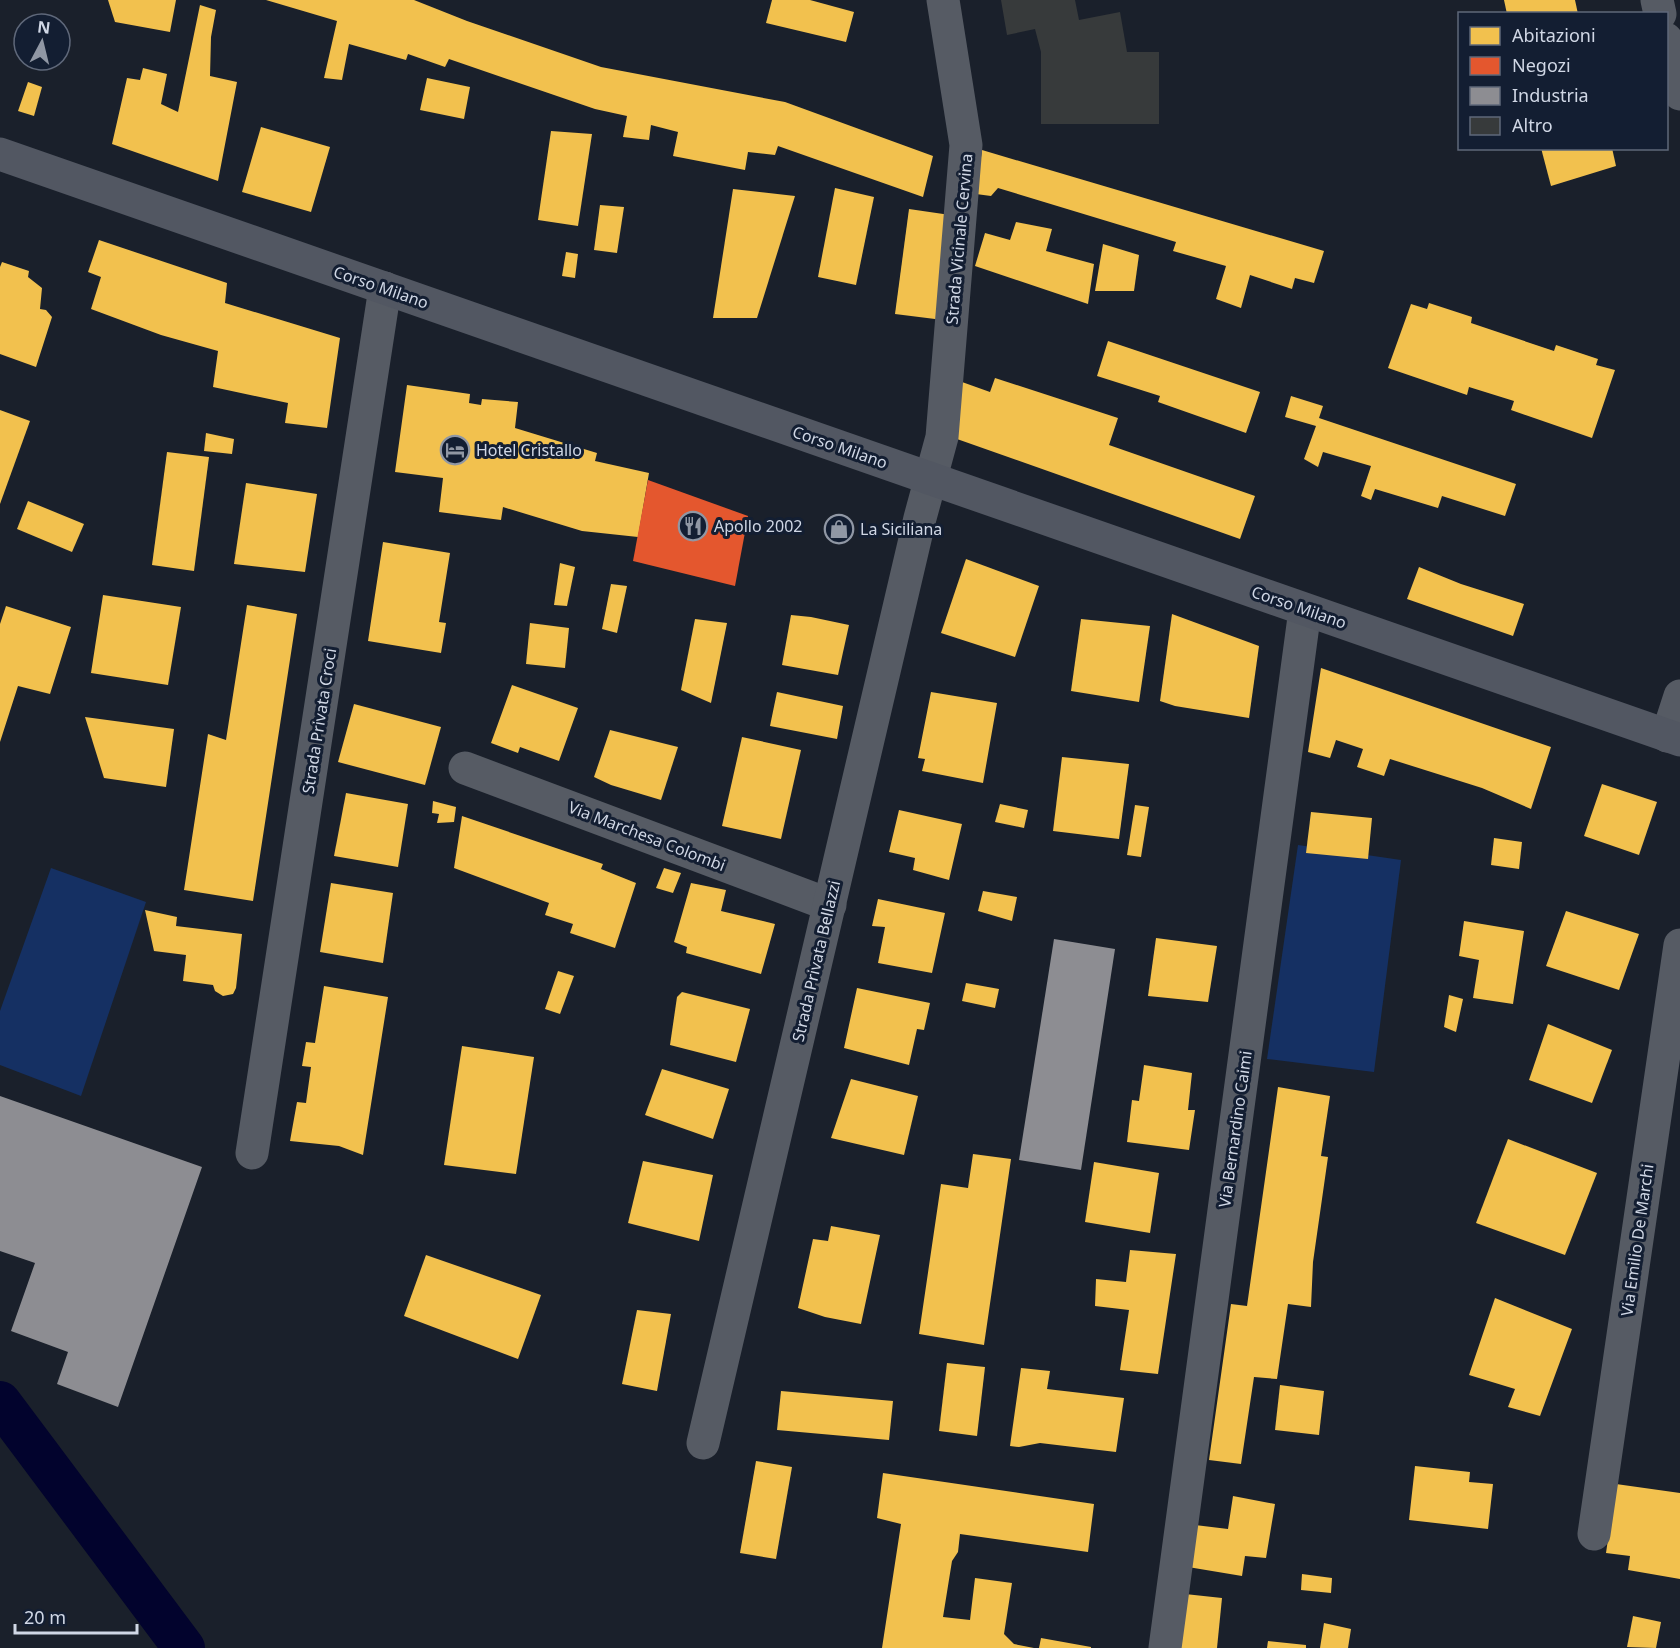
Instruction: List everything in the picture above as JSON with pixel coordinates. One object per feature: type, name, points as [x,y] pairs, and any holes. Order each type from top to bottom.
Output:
[{"type":"main road","name":"Corso Milano","points":[[0,154],[1674,738]]},
{"type":"street","name":"Strada Vicinale Cervina","points":[[931,479],[942,438],[966,145],[943,0]]},
{"type":"street","points":[[1668,47],[1680,94]]},
{"type":"street","name":"Strada Privata Croci","points":[[252,1153],[385,288]]},
{"type":"street","name":"Strada Privata Bellazzi","points":[[703,1443],[931,479]]},
{"type":"street","name":"Via Bernardino Caimi","points":[[1165,1648],[1305,609]]},
{"type":"street","points":[[1674,738],[1680,696]]},
{"type":"street","name":"Via Marchesa Colombi","points":[[465,768],[830,905]]},
{"type":"street","name":"Via Emilio De Marchi","points":[[1594,1534],[1680,945]]},
{"type":"shaded area","points":[[1298,845],[1401,860],[1374,1072],[1267,1059]]},
{"type":"shaded area","points":[[51,868],[146,902],[81,1096],[0,1065],[0,1011]]},
{"type":"building: Abitazioni","points":[[108,0],[176,0],[170,32],[115,22]]},
{"type":"building: Abitazioni","points":[[266,0],[414,0],[467,21],[601,67],[785,102],[933,156],[923,197],[778,146],[775,155],[748,152],[745,170],[673,156],[678,132],[651,125],[649,140],[623,137],[627,116],[595,109],[449,59],[445,67],[408,54],[406,60],[349,44],[342,80],[324,78],[337,21]]},
{"type":"building: Abitazioni","points":[[772,0],[810,0],[854,12],[846,42],[766,23]]},
{"type":"building: Abitazioni","points":[[1504,0],[1575,0],[1578,12],[1507,12]]},
{"type":"building: Abitazioni","points":[[200,5],[216,10],[211,37],[210,76],[237,82],[218,181],[112,144],[127,78],[140,80],[143,68],[167,74],[161,104],[178,112]]},
{"type":"building: Abitazioni","points":[[427,78],[470,87],[464,119],[420,110]]},
{"type":"building: Abitazioni","points":[[28,82],[42,87],[34,116],[18,111]]},
{"type":"building: Abitazioni","points":[[261,127],[330,147],[311,212],[242,192]]},
{"type":"building: Abitazioni","points":[[551,131],[592,134],[578,226],[538,220]]},
{"type":"building: Abitazioni","points":[[982,150],[1324,251],[1314,283],[1295,278],[1292,289],[1250,275],[1241,308],[1216,299],[1226,266],[1173,251],[1176,242],[998,188],[991,196],[976,194]]},
{"type":"building: Abitazioni","points":[[1542,150],[1612,150],[1616,166],[1551,186]]},
{"type":"building: Abitazioni","points":[[835,188],[874,197],[856,285],[818,277]]},
{"type":"building: Abitazioni","points":[[733,189],[795,196],[757,318],[713,318]]},
{"type":"building: Abitazioni","points":[[600,205],[624,207],[617,253],[594,250]]},
{"type":"building: Abitazioni","points":[[909,209],[957,216],[943,320],[895,314]]},
{"type":"building: Abitazioni","points":[[1016,222],[1052,229],[1046,251],[1094,264],[1088,304],[975,266],[985,233],[1010,240]]},
{"type":"building: Abitazioni","points":[[99,240],[227,283],[225,303],[340,338],[327,428],[285,423],[288,403],[213,387],[218,351],[161,335],[91,309],[101,277],[88,272]]},
{"type":"building: Abitazioni","points":[[1103,244],[1139,255],[1134,291],[1095,291]]},
{"type":"building: Abitazioni","points":[[566,252],[578,254],[575,278],[562,276]]},
{"type":"building: Abitazioni","points":[[2,262],[29,271],[28,277],[42,288],[40,309],[46,310],[52,317],[36,367],[0,354],[0,267]]},
{"type":"building: Abitazioni","points":[[1429,303],[1472,317],[1471,323],[1554,351],[1556,345],[1598,359],[1596,365],[1615,370],[1592,438],[1511,410],[1514,401],[1469,387],[1467,395],[1388,368],[1411,304],[1427,309]]},
{"type":"building: Abitazioni","points":[[1108,341],[1260,392],[1246,433],[1158,402],[1160,396],[1097,376]]},
{"type":"building: Abitazioni","points":[[995,378],[1118,418],[1109,445],[1255,496],[1240,539],[957,439],[962,382],[990,392]]},
{"type":"building: Abitazioni","points":[[407,385],[470,394],[469,403],[481,405],[482,399],[518,402],[515,428],[597,453],[595,461],[649,473],[638,537],[582,531],[503,507],[501,520],[439,512],[443,478],[395,472]]},
{"type":"building: Abitazioni","points":[[1291,396],[1323,406],[1319,418],[1516,484],[1505,516],[1442,496],[1438,508],[1375,489],[1371,500],[1361,496],[1371,466],[1323,452],[1318,467],[1304,459],[1316,426],[1285,417]]},
{"type":"building: Abitazioni","points":[[0,410],[30,421],[0,504]]},
{"type":"building: Abitazioni","points":[[206,433],[234,439],[232,454],[204,451]]},
{"type":"building: Abitazioni","points":[[167,452],[209,457],[194,571],[152,565]]},
{"type":"building: Abitazioni","points":[[246,483],[317,494],[305,572],[234,564]]},
{"type":"building: Abitazioni","points":[[28,501],[84,524],[72,552],[17,529]]},
{"type":"building: Abitazioni","points":[[383,542],[450,553],[439,622],[446,623],[441,653],[368,641]]},
{"type":"building: Abitazioni","points":[[966,559],[1039,586],[1015,657],[941,633]]},
{"type":"building: Abitazioni","points":[[560,563],[575,567],[567,606],[554,605]]},
{"type":"building: Abitazioni","points":[[1419,567],[1461,584],[1524,604],[1513,636],[1407,599]]},
{"type":"building: Abitazioni","points":[[611,584],[627,586],[617,633],[602,629]]},
{"type":"building: Abitazioni","points":[[103,595],[181,607],[168,685],[91,673]]},
{"type":"building: Abitazioni","points":[[247,605],[297,614],[253,901],[184,890],[208,734],[226,740]]},
{"type":"building: Abitazioni","points":[[6,606],[71,627],[50,694],[18,686],[0,742],[0,624]]},
{"type":"building: Abitazioni","points":[[1172,614],[1259,646],[1249,718],[1175,706],[1160,701]]},
{"type":"building: Abitazioni","points":[[791,615],[849,625],[838,675],[782,665]]},
{"type":"building: Abitazioni","points":[[695,619],[727,623],[711,703],[681,690]]},
{"type":"building: Abitazioni","points":[[1081,619],[1150,626],[1139,702],[1071,691]]},
{"type":"building: Abitazioni","points":[[530,623],[569,628],[565,668],[526,664]]},
{"type":"building: Abitazioni","points":[[1321,668],[1551,747],[1531,809],[1482,788],[1390,759],[1384,776],[1357,767],[1363,749],[1336,740],[1330,758],[1308,752]]},
{"type":"building: Abitazioni","points":[[512,685],[578,708],[559,761],[520,747],[518,753],[491,743]]},
{"type":"building: Abitazioni","points":[[777,692],[843,706],[837,739],[770,726]]},
{"type":"building: Abitazioni","points":[[931,692],[997,703],[983,783],[922,771],[925,759],[918,758]]},
{"type":"building: Abitazioni","points":[[354,704],[441,727],[425,785],[338,762]]},
{"type":"building: Abitazioni","points":[[85,717],[174,729],[166,787],[104,778]]},
{"type":"building: Abitazioni","points":[[610,730],[678,747],[661,800],[611,785],[594,777]]},
{"type":"building: Abitazioni","points":[[742,737],[801,750],[781,839],[722,826]]},
{"type":"building: Abitazioni","points":[[1062,757],[1129,764],[1119,839],[1053,831]]},
{"type":"building: Abitazioni","points":[[1602,784],[1657,802],[1639,855],[1584,836]]},
{"type":"building: Abitazioni","points":[[346,793],[408,804],[398,867],[334,856]]},
{"type":"building: Abitazioni","points":[[433,801],[456,807],[454,822],[437,823],[439,814],[432,813]]},
{"type":"building: Abitazioni","points":[[1000,804],[1028,810],[1024,828],[995,822]]},
{"type":"building: Abitazioni","points":[[1135,805],[1149,807],[1141,857],[1127,855]]},
{"type":"building: Abitazioni","points":[[899,810],[962,824],[949,880],[913,870],[915,858],[889,852]]},
{"type":"building: Abitazioni","points":[[1311,812],[1372,818],[1368,859],[1306,853]]},
{"type":"building: Abitazioni","points":[[462,816],[603,864],[601,869],[636,883],[615,948],[570,933],[573,924],[545,915],[549,903],[454,868]]},
{"type":"building: Abitazioni","points":[[1494,838],[1522,842],[1519,869],[1491,865]]},
{"type":"building: Abitazioni","points":[[664,868],[681,873],[673,893],[656,888]]},
{"type":"building: Abitazioni","points":[[331,883],[393,893],[383,963],[320,952]]},
{"type":"building: Abitazioni","points":[[691,883],[726,890],[721,911],[775,924],[761,974],[686,953],[687,947],[674,942]]},
{"type":"building: Abitazioni","points":[[983,891],[1017,897],[1012,921],[978,911]]},
{"type":"building: Abitazioni","points":[[878,899],[945,913],[932,973],[878,963],[885,927],[872,926]]},
{"type":"building: Abitazioni","points":[[145,910],[177,917],[176,926],[242,934],[236,988],[233,994],[223,996],[215,991],[213,985],[183,981],[186,955],[154,951]]},
{"type":"building: Abitazioni","points":[[1566,911],[1639,934],[1619,990],[1546,966]]},
{"type":"building: Abitazioni","points":[[1464,921],[1524,931],[1513,1004],[1473,998],[1479,960],[1459,956]]},
{"type":"building: Abitazioni","points":[[1156,938],[1217,946],[1208,1002],[1148,996]]},
{"type":"building: Abitazioni","points":[[558,971],[574,976],[560,1014],[545,1009]]},
{"type":"building: Abitazioni","points":[[966,983],[999,989],[995,1008],[962,1001]]},
{"type":"building: Abitazioni","points":[[324,986],[388,997],[363,1155],[339,1146],[290,1141],[297,1102],[306,1103],[311,1067],[302,1066],[306,1042],[315,1043]]},
{"type":"building: Abitazioni","points":[[857,988],[930,1003],[924,1030],[917,1029],[909,1065],[844,1048]]},
{"type":"building: Abitazioni","points":[[682,992],[750,1009],[736,1062],[670,1045],[677,997]]},
{"type":"building: Abitazioni","points":[[1449,995],[1463,999],[1456,1032],[1444,1027]]},
{"type":"building: Abitazioni","points":[[1548,1024],[1612,1050],[1592,1103],[1529,1080]]},
{"type":"building: Abitazioni","points":[[462,1046],[534,1057],[516,1174],[444,1165]]},
{"type":"building: Abitazioni","points":[[1144,1065],[1192,1073],[1188,1110],[1195,1110],[1189,1150],[1127,1142],[1132,1100],[1139,1101]]},
{"type":"building: Abitazioni","points":[[662,1069],[729,1089],[713,1139],[645,1115]]},
{"type":"building: Abitazioni","points":[[851,1079],[918,1096],[904,1155],[831,1138]]},
{"type":"building: Abitazioni","points":[[1278,1087],[1330,1096],[1321,1156],[1328,1157],[1313,1262],[1311,1307],[1288,1304],[1277,1379],[1254,1377],[1241,1464],[1209,1460],[1231,1304],[1247,1306]]},
{"type":"building: Abitazioni","points":[[1508,1139],[1597,1173],[1565,1255],[1476,1223]]},
{"type":"building: Abitazioni","points":[[973,1154],[1011,1159],[984,1345],[919,1334],[941,1184],[968,1188]]},
{"type":"building: Abitazioni","points":[[643,1161],[713,1175],[699,1241],[628,1223]]},
{"type":"building: Abitazioni","points":[[1094,1162],[1159,1173],[1150,1233],[1085,1222]]},
{"type":"building: Abitazioni","points":[[831,1226],[880,1235],[861,1324],[825,1317],[798,1308],[813,1239],[828,1241]]},
{"type":"building: Abitazioni","points":[[1130,1250],[1176,1254],[1158,1374],[1120,1370],[1129,1310],[1095,1306],[1096,1279],[1126,1282]]},
{"type":"building: Abitazioni","points":[[426,1255],[541,1295],[518,1359],[404,1316]]},
{"type":"building: Abitazioni","points":[[1495,1298],[1572,1329],[1540,1416],[1508,1407],[1515,1389],[1469,1375]]},
{"type":"building: Abitazioni","points":[[637,1310],[671,1314],[657,1391],[622,1384]]},
{"type":"building: Abitazioni","points":[[947,1363],[985,1367],[977,1436],[939,1431]]},
{"type":"building: Abitazioni","points":[[1021,1368],[1050,1371],[1047,1389],[1124,1398],[1116,1452],[1040,1443],[1019,1447],[1010,1446]]},
{"type":"building: Abitazioni","points":[[1280,1385],[1324,1391],[1319,1435],[1275,1430]]},
{"type":"building: Abitazioni","points":[[781,1391],[893,1401],[889,1440],[777,1430]]},
{"type":"building: Abitazioni","points":[[756,1461],[792,1467],[776,1559],[740,1553]]},
{"type":"building: Abitazioni","points":[[1415,1466],[1470,1472],[1469,1482],[1493,1484],[1488,1529],[1409,1520]]},
{"type":"building: Abitazioni","points":[[883,1473],[1094,1504],[1088,1552],[960,1534],[958,1552],[952,1561],[943,1617],[970,1620],[975,1578],[1012,1583],[1004,1634],[1014,1644],[1034,1648],[882,1648],[901,1524],[877,1518]]},
{"type":"building: Abitazioni","points":[[1616,1484],[1680,1493],[1680,1579],[1628,1570],[1630,1556],[1606,1553]]},
{"type":"building: Abitazioni","points":[[1233,1496],[1275,1504],[1266,1558],[1245,1556],[1242,1576],[1188,1567],[1195,1525],[1228,1529]]},
{"type":"building: Abitazioni","points":[[1302,1574],[1332,1578],[1331,1593],[1301,1590]]},
{"type":"building: Abitazioni","points":[[1185,1594],[1222,1598],[1217,1648],[1180,1648]]},
{"type":"building: Abitazioni","points":[[1633,1616],[1661,1622],[1656,1648],[1627,1647]]},
{"type":"building: Abitazioni","points":[[1324,1623],[1351,1629],[1348,1648],[1320,1648]]},
{"type":"building: Abitazioni","points":[[1041,1638],[1091,1647],[1091,1648],[1039,1648]]},
{"type":"building: Abitazioni","points":[[1268,1641],[1306,1645],[1306,1648],[1267,1648]]},
{"type":"building: Negozi","name":"Apollo 2002","points":[[648,480],[748,516],[735,586],[633,561]]},
{"type":"building: Industria","points":[[1054,939],[1115,949],[1081,1170],[1019,1160]]},
{"type":"building: Industria","points":[[0,1096],[202,1167],[118,1407],[57,1384],[68,1352],[11,1331],[35,1263],[0,1251]]},
{"type":"building: Altro","points":[[1001,0],[1075,0],[1079,20],[1120,12],[1127,52],[1159,52],[1159,124],[1041,124],[1041,52],[1035,29],[1007,35]]},
{"type":"waterway","points":[[0,1402],[184,1648]]},
{"type":"place","name":"Hotel Cristallo","points":[[455,450]]},
{"type":"place","name":"Apollo 2002","points":[[693,526]]},
{"type":"place","name":"La Siciliana","points":[[839,529]]}]
